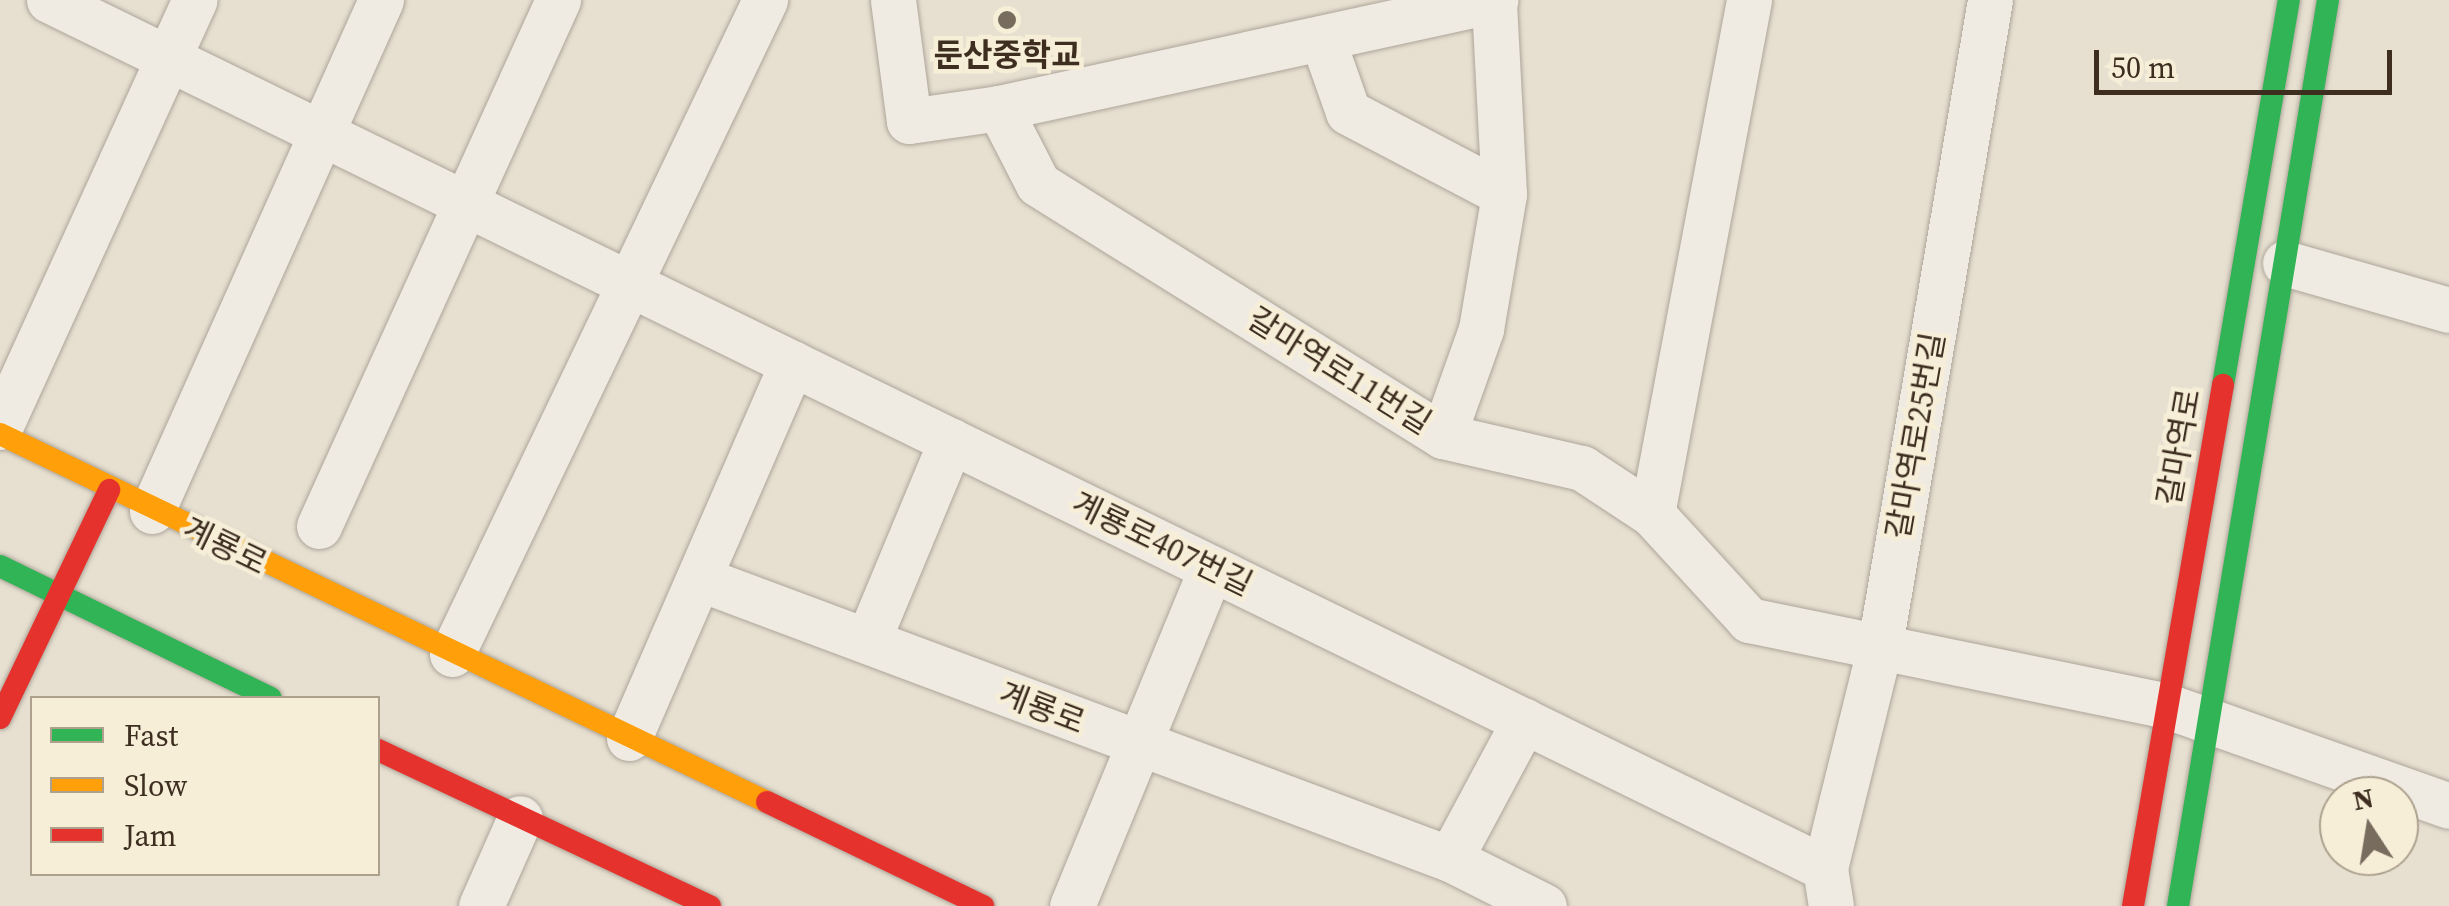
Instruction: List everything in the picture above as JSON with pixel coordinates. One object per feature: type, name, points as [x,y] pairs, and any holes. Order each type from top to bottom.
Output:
[{"type":"main road","name":"갈마역로","points":[[2133,906],[2289,0]]},
{"type":"main road","points":[[2178,906],[2328,0]]},
{"type":"main road","name":"계룡로","points":[[0,430],[152,511],[983,906]]},
{"type":"main road","points":[[0,718],[54,594],[109,490]]},
{"type":"main road","points":[[0,566],[267,696]]},
{"type":"main road","points":[[380,751],[710,906]]},
{"type":"street","name":"계룡로407번길","points":[[49,0],[1524,721],[1828,887]]},
{"type":"street","points":[[0,430],[195,0]]},
{"type":"street","points":[[152,511],[381,0]]},
{"type":"street","points":[[319,526],[558,0]]},
{"type":"street","points":[[452,654],[626,282],[765,0]]},
{"type":"street","points":[[893,0],[909,121],[999,108],[1495,0],[1504,194],[1481,329],[1443,436]]},
{"type":"street","points":[[1652,514],[1749,0]]},
{"type":"street","name":"갈마역로25번길","points":[[1828,887],[1880,645],[1990,0]]},
{"type":"street","points":[[1322,38],[1348,112],[1504,194]]},
{"type":"street","name":"갈마역로11번길","points":[[999,108],[1038,184],[1443,436],[1582,468],[1652,514],[1749,620],[2167,706],[2449,806]]},
{"type":"street","points":[[2285,263],[2449,310]]},
{"type":"street","points":[[629,738],[792,362]]},
{"type":"street","points":[[868,640],[951,441]]},
{"type":"street","points":[[1072,906],[1134,744],[1211,568]]},
{"type":"street","name":"계룡로","points":[[701,579],[1134,744],[1450,858],[1544,906]]},
{"type":"street","points":[[1450,858],[1524,721]]},
{"type":"street","points":[[481,906],[520,818]]},
{"type":"traffic: fast","points":[[2223,385],[2289,0]]},
{"type":"traffic: fast","points":[[2178,906],[2328,0]]},
{"type":"traffic: fast","points":[[0,566],[267,696]]},
{"type":"traffic: slow","points":[[0,434],[767,802]]},
{"type":"traffic: jam","points":[[2133,906],[2223,385]]},
{"type":"traffic: jam","points":[[0,718],[109,490]]},
{"type":"traffic: jam","points":[[380,751],[710,906]]},
{"type":"traffic: jam","points":[[767,802],[983,906]]},
{"type":"place","name":"둔산중학교","points":[[1007,20]]}]
